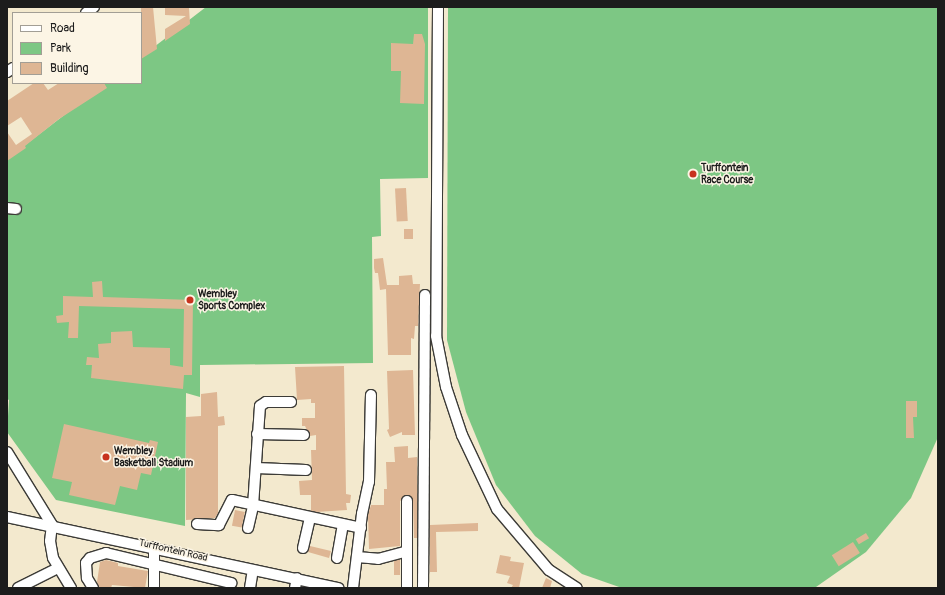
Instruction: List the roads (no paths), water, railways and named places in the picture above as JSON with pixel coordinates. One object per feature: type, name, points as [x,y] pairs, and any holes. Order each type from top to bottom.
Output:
[{"type":"street","points":[[438,7],[436,336],[446,387],[462,435],[497,509],[549,570],[577,588]]},
{"type":"street","points":[[423,588],[425,296]]},
{"type":"street","points":[[353,588],[369,482],[371,395]]},
{"type":"street","points":[[248,528],[253,506],[260,406],[266,402],[291,402]]},
{"type":"street","points":[[257,434],[304,435]]},
{"type":"street","points":[[7,452],[52,525],[51,546],[58,568],[71,588]]},
{"type":"street","points":[[256,468],[306,470]]},
{"type":"street","points":[[197,524],[219,525],[232,500],[253,506],[361,528]]},
{"type":"street","points":[[407,501],[407,588]]},
{"type":"street","name":"Turffontein Road","points":[[7,517],[154,547],[254,570],[296,583],[338,588]]},
{"type":"street","points":[[303,548],[310,518]]},
{"type":"street","points":[[337,558],[343,525]]},
{"type":"street","points":[[154,547],[152,565],[154,588]]},
{"type":"street","points":[[357,557],[378,560],[407,551]]},
{"type":"street","points":[[93,588],[86,572],[90,558],[106,553],[230,586],[240,567]]},
{"type":"street","points":[[18,588],[58,568]]},
{"type":"street","points":[[250,588],[254,570]]},
{"type":"place","name":"Turffontein Race Course","points":[[693,174]]},
{"type":"place","name":"Wembley Sports Complex","points":[[190,300]]},
{"type":"place","name":"Wembley Basketball Stadium","points":[[106,457]]}]
